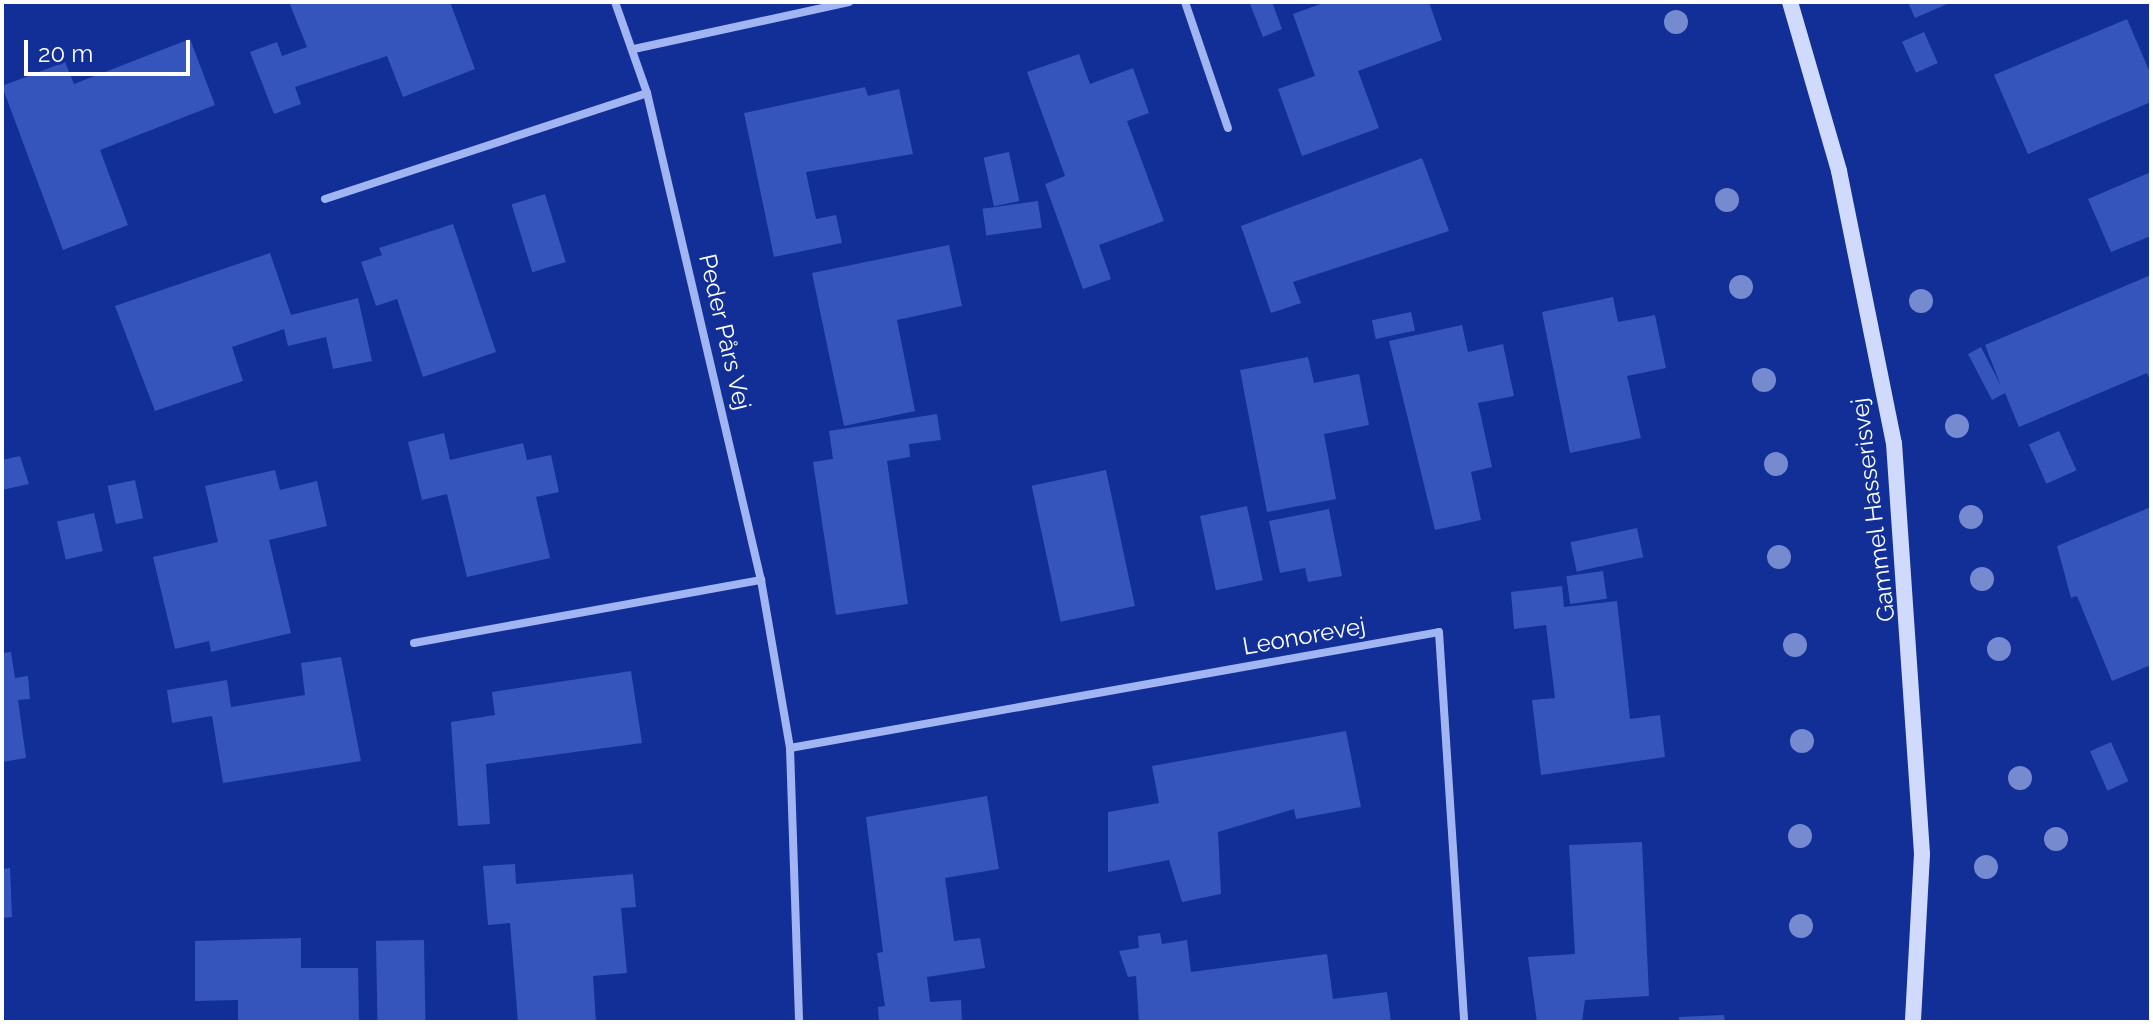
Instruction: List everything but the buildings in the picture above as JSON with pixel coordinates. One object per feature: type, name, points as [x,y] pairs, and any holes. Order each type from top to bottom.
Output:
[{"type":"street","name":"Peder Pårs Vej","points":[[615,2],[647,93],[761,580],[790,748],[799,1022]]},
{"type":"street","points":[[634,49],[849,2]]},
{"type":"street","points":[[1185,2],[1228,128]]},
{"type":"street","name":"Gammel Hasserisvej","points":[[1790,2],[1839,171],[1894,443],[1914,655],[1922,854],[1913,1022]]},
{"type":"street","points":[[325,199],[647,93]]},
{"type":"street","points":[[414,643],[761,580]]},
{"type":"street","name":"Leonorevej","points":[[790,748],[1439,632],[1464,1022]]}]
